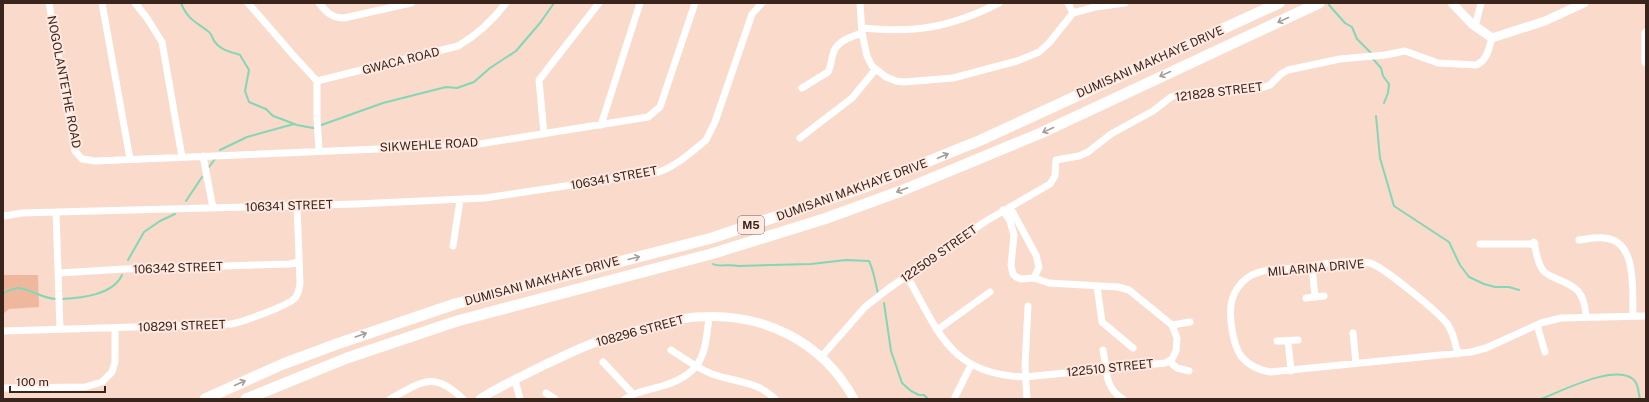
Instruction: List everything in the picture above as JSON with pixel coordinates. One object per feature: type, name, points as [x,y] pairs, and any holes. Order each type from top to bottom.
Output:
[{"type":"main road","name":"DUMISANI MAKHAYE DRIVE","points":[[205,399],[283,364],[412,317],[455,304],[712,238],[865,187],[981,140],[1279,3]]},
{"type":"main road","name":"DUMISANI MAKHAYE DRIVE","points":[[246,399],[347,358],[457,321],[711,254],[803,226],[900,191],[1041,134],[1319,3]]},
{"type":"main road","points":[[250,399],[263,391]]},
{"type":"street","name":"NOGOLANTETHE ROAD","points":[[49,3],[75,151],[82,159]]},
{"type":"street","points":[[102,3],[130,158]]},
{"type":"street","points":[[135,3],[147,18],[162,42],[182,157]]},
{"type":"street","points":[[248,3],[318,81],[317,119],[319,150]]},
{"type":"street","points":[[319,3],[326,12],[337,18],[344,18],[410,3]]},
{"type":"street","points":[[544,134],[539,80],[599,3]]},
{"type":"street","points":[[601,125],[640,3]]},
{"type":"street","name":"SIKWEHLE ROAD","points":[[82,159],[96,161],[130,158],[473,145],[648,117],[658,111],[666,92],[695,3]]},
{"type":"street","name":"106341 STREET","points":[[3,215],[22,213],[460,200],[542,190],[652,173],[667,168],[696,148],[708,136],[715,122],[752,14],[762,3]]},
{"type":"street","points":[[860,3],[862,30],[867,56],[876,69],[886,77],[896,81],[923,81],[954,78],[998,67],[1039,52],[1049,43],[1073,13],[1095,7],[1126,3]]},
{"type":"street","points":[[802,88],[828,72],[833,52],[837,45],[862,30],[901,30],[936,27],[964,19],[999,3]]},
{"type":"street","points":[[1068,3],[1073,13]]},
{"type":"street","points":[[1452,3],[1475,26],[1492,38],[1545,21],[1584,3]]},
{"type":"street","points":[[1475,26],[1481,3]]},
{"type":"street","name":"GWACA ROAD","points":[[318,81],[458,46],[469,40],[482,28],[503,4]]},
{"type":"street","points":[[1646,33],[1646,62]]},
{"type":"street","name":"121828 STREET","points":[[1056,160],[1079,156],[1088,152],[1111,134],[1153,111],[1167,99],[1176,95],[1261,88],[1270,85],[1281,74],[1288,70],[1340,59],[1386,55],[1404,51],[1438,63],[1476,65],[1481,63],[1486,56],[1492,38]]},
{"type":"street","points":[[800,138],[852,98],[876,69]]},
{"type":"street","points":[[203,156],[213,208]]},
{"type":"street","name":"122509 STREET","points":[[822,356],[865,307],[907,276],[1007,209],[1050,184],[1054,176],[1056,160]]},
{"type":"street","points":[[453,246],[460,200]]},
{"type":"street","name":"108291 STREET","points":[[3,331],[227,325],[247,320],[293,300],[299,291],[297,206]]},
{"type":"street","points":[[1007,209],[1038,259],[1039,267],[1034,278]]},
{"type":"street","points":[[1007,209],[1014,236],[1010,260],[1013,274],[1021,279],[1034,278],[1049,283],[1118,287],[1129,290],[1172,325],[1190,322]]},
{"type":"street","points":[[56,212],[60,329]]},
{"type":"street","points":[[1579,240],[1603,238],[1618,242],[1624,248],[1630,260],[1633,316]]},
{"type":"street","points":[[1480,244],[1534,243],[1539,263],[1543,270],[1549,276],[1572,286],[1580,292],[1585,302],[1586,316]]},
{"type":"street","name":"106342 STREET","points":[[59,273],[125,269],[290,264],[298,262]]},
{"type":"street","name":"MILARINA DRIVE","points":[[1458,354],[1453,334],[1442,318],[1376,265],[1361,262],[1312,266],[1254,274],[1242,283],[1236,291],[1231,305],[1235,344],[1247,362],[1255,368],[1270,372],[1458,354],[1486,348],[1537,325],[1561,318],[1586,316],[1646,316]]},
{"type":"street","points":[[1312,266],[1315,297]]},
{"type":"street","name":"122510 STREET","points":[[907,276],[937,330],[952,349],[971,365],[989,373],[1025,377],[1165,363],[1174,356],[1177,346],[1172,325]]},
{"type":"street","points":[[1097,286],[1101,318],[1104,325],[1133,348]]},
{"type":"street","points":[[937,330],[990,292]]},
{"type":"street","points":[[1306,298],[1324,296]]},
{"type":"street","points":[[1027,399],[1025,377],[1028,306]]},
{"type":"street","points":[[625,399],[633,394],[680,380],[692,372],[705,343],[709,316]]},
{"type":"street","name":"108296 STREET","points":[[480,399],[515,380],[593,343],[675,320],[709,316],[734,317],[757,321],[773,326],[796,338],[822,356],[854,399]]},
{"type":"street","points":[[1537,325],[1545,352]]},
{"type":"street","points":[[3,388],[85,386],[102,382],[112,372],[115,362],[115,328]]},
{"type":"street","points":[[1352,333],[1356,363]]},
{"type":"street","points":[[1288,340],[1291,370]]},
{"type":"street","points":[[1277,341],[1298,340]]},
{"type":"street","points":[[671,350],[696,366],[714,375],[754,385],[765,390],[775,399]]},
{"type":"street","points":[[1103,350],[1111,388],[1123,399]]},
{"type":"street","points":[[1169,361],[1177,368],[1188,371]]},
{"type":"street","points":[[603,362],[633,394]]},
{"type":"street","points":[[955,397],[971,365]]},
{"type":"street","points":[[515,380],[520,399]]},
{"type":"street","points":[[390,399],[418,384],[433,381],[447,386],[463,399]]},
{"type":"street","points":[[546,394],[555,399]]},
{"type":"shaded area","points":[[3,275],[38,275],[39,307],[9,309],[3,314]]},
{"type":"waterway","points":[[181,3],[189,17],[210,33],[217,45],[240,55],[249,70],[245,91],[249,102],[266,109],[273,116],[297,125],[313,128],[383,103],[446,87],[457,88],[474,82],[490,68],[516,51],[540,23],[554,3]]},
{"type":"waterway","points":[[1329,5],[1345,23],[1352,27],[1357,39],[1372,54]]},
{"type":"waterway","points":[[1373,59],[1381,68],[1383,76],[1389,84],[1388,93],[1384,103]]},
{"type":"waterway","points":[[1376,116],[1380,158],[1394,206],[1449,242],[1460,265],[1469,277],[1495,287],[1509,287],[1519,290]]},
{"type":"waterway","points":[[220,150],[247,137],[294,124]]},
{"type":"waterway","points":[[209,167],[215,159]]},
{"type":"waterway","points":[[186,201],[202,177]]},
{"type":"waterway","points":[[128,260],[144,232],[160,221],[175,214]]},
{"type":"waterway","points":[[713,264],[738,266],[811,264],[846,260],[869,261],[878,293]]},
{"type":"waterway","points":[[62,299],[78,298],[104,291],[118,282],[122,275]]},
{"type":"waterway","points":[[3,293],[19,288],[47,298],[57,299]]},
{"type":"waterway","points":[[884,303],[891,351],[902,383],[911,391],[919,395],[924,395],[928,399]]},
{"type":"waterway","points":[[1541,399],[1587,380],[1613,375],[1624,375],[1633,379],[1637,386],[1640,399]]}]
